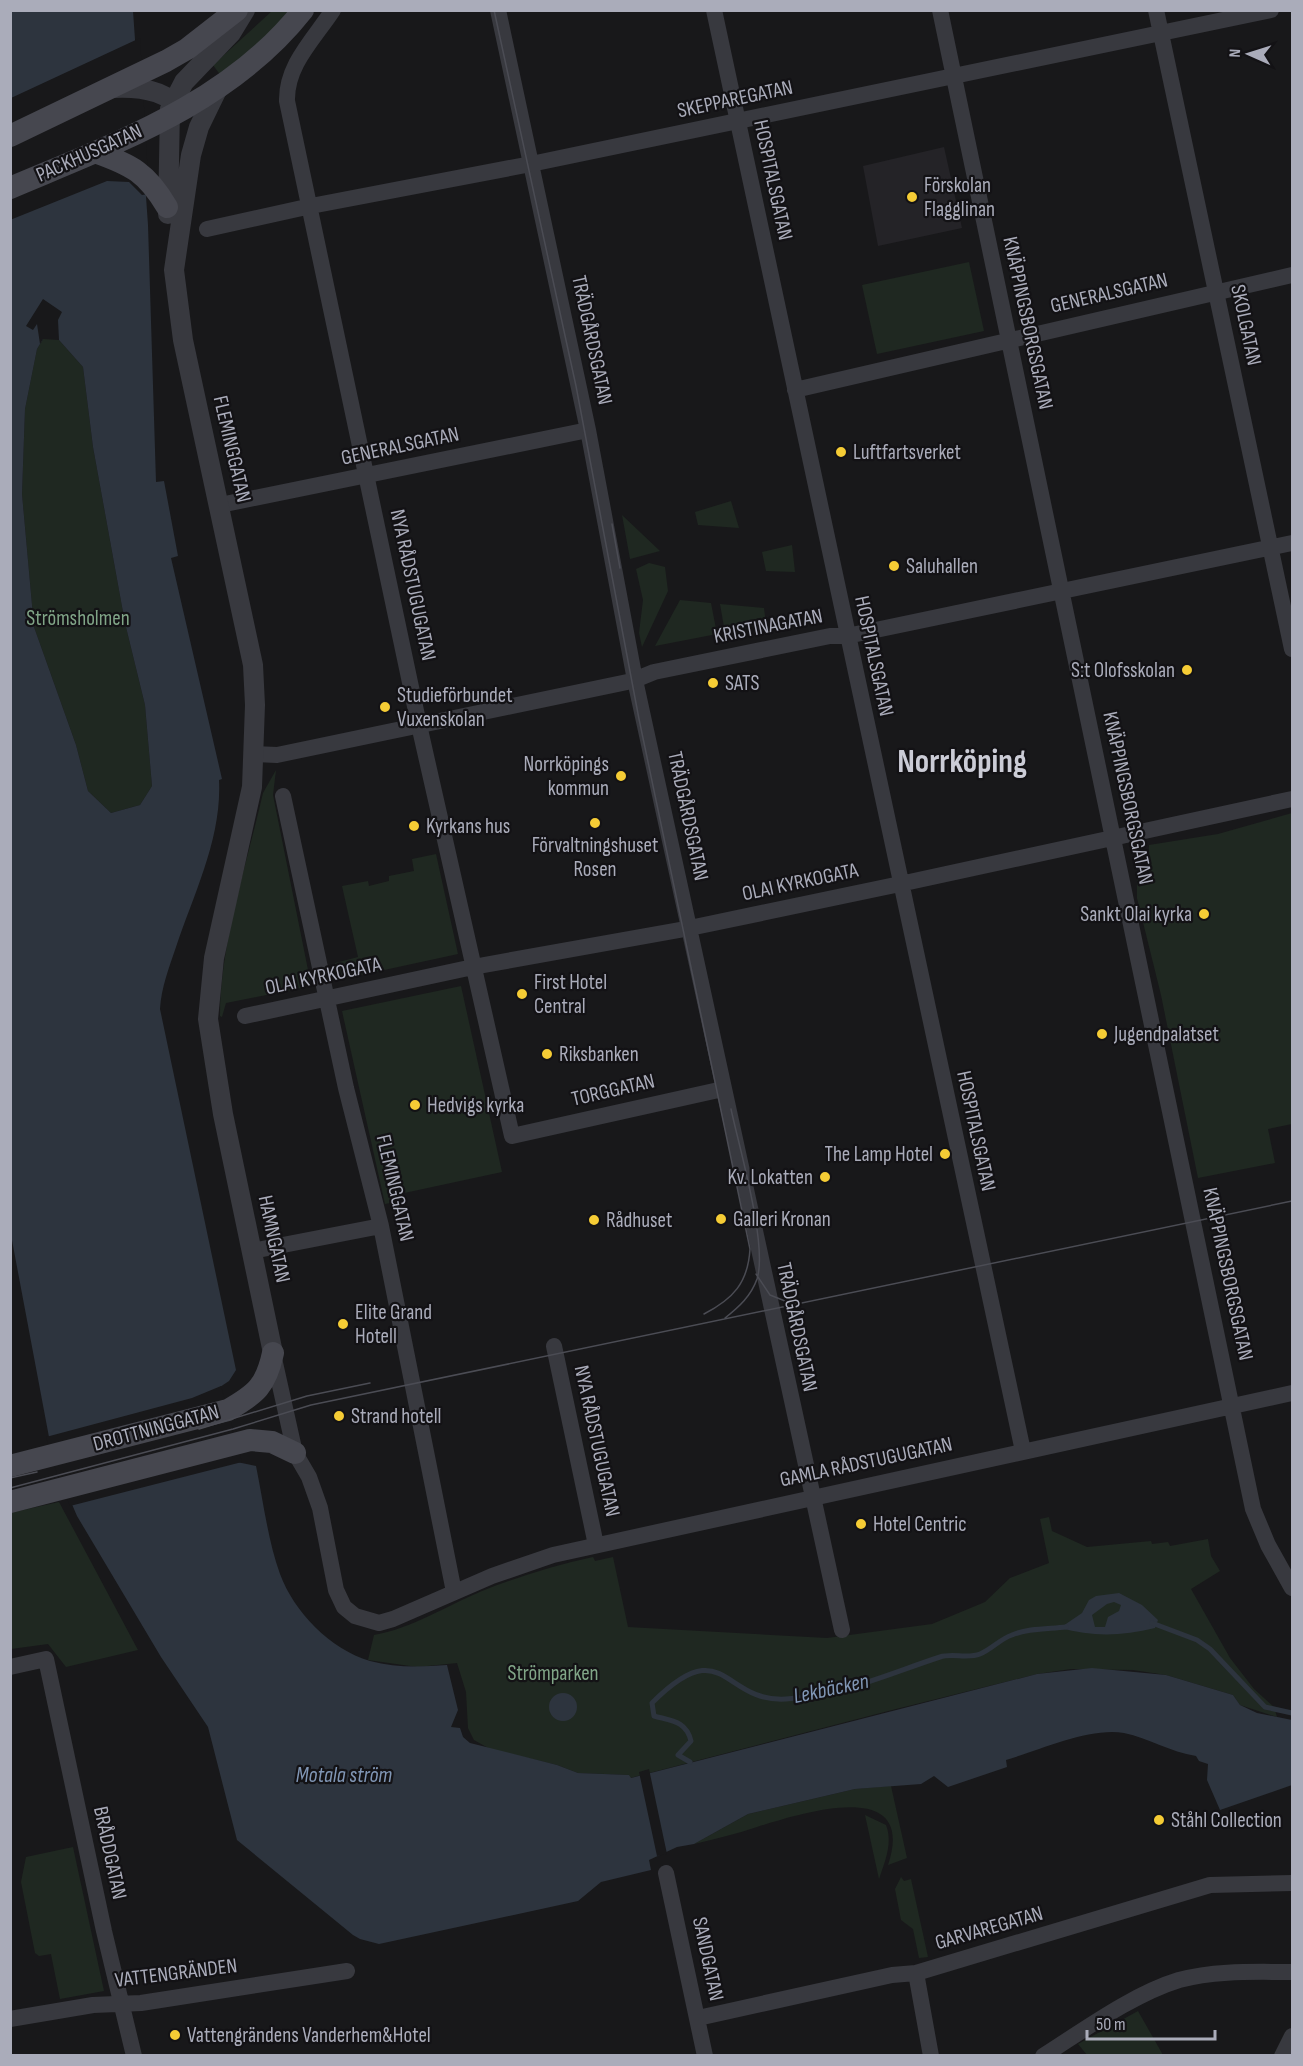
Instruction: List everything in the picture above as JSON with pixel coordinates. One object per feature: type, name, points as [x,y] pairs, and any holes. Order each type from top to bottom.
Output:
[{"type":"main road","points":[[10,136],[114,88],[144,81],[237,10]]},
{"type":"main road","name":"PACKHUSGATAN","points":[[10,188],[147,128],[174,110],[218,90],[267,49],[303,10]]},
{"type":"main road","points":[[95,152],[126,163],[149,180],[167,207]]},
{"type":"main road","name":"DROTTNINGGATAN","points":[[20,1461],[228,1410],[256,1393],[268,1375],[273,1353]]},
{"type":"main road","name":"DROTTNINGGATAN","points":[[10,1502],[236,1442],[250,1440],[272,1442],[296,1453]]},
{"type":"street","points":[[174,270],[167,207],[174,110],[184,82],[231,33],[245,10]]},
{"type":"street","name":"NYA RÅDSTUGUGATAN","points":[[333,10],[292,67],[287,101],[419,725],[512,1136]]},
{"type":"street","name":"TRÄDGÅRDSGATAN","points":[[498,10],[588,430],[636,680],[842,1630]]},
{"type":"street","name":"HOSPITALSGATAN","points":[[714,10],[1023,1451]]},
{"type":"street","name":"KNÄPPINGSBORGSGATAN","points":[[940,10],[1233,1404],[1253,1509],[1268,1545],[1293,1588]]},
{"type":"street","name":"SKOLGATAN","points":[[1156,10],[1293,649]]},
{"type":"street","name":"SKEPPAREGATAN","points":[[207,229],[311,206],[531,165],[1271,10]]},
{"type":"street","points":[[144,81],[174,110]]},
{"type":"street","name":"FLEMINGGATAN","points":[[218,90],[199,127],[191,155],[174,270],[183,340],[253,665],[253,754]]},
{"type":"street","name":"FLEMINGGATAN","points":[[174,110],[190,131],[191,155]]},
{"type":"street","name":"GENERALSGATAN","points":[[795,390],[1293,275]]},
{"type":"street","name":"GENERALSGATAN","points":[[220,505],[588,430]]},
{"type":"street","name":"KRISTINAGATAN","points":[[253,754],[277,755],[636,680],[654,672],[792,643],[830,636],[847,636],[1293,543]]},
{"type":"street","name":"HAMNGATAN","points":[[253,754],[249,809],[214,958],[208,1019],[223,1114],[296,1453],[309,1477],[320,1508],[336,1590],[349,1612],[380,1623],[408,1614],[454,1592]]},
{"type":"street","name":"FLEMINGGATAN","points":[[283,796],[326,999],[381,1226],[454,1592]]},
{"type":"street","name":"OLAI KYRKOGATA","points":[[245,1016],[473,967],[689,928],[1293,799]]},
{"type":"street","name":"TORGGATAN","points":[[512,1136],[723,1089]]},
{"type":"street","points":[[252,1251],[381,1226]]},
{"type":"street","name":"NYA RÅDSTUGUGATAN","points":[[554,1346],[596,1545]]},
{"type":"street","name":"GAMLA RÅDSTUGUGATAN","points":[[454,1592],[554,1555],[1293,1392]]},
{"type":"street","name":"BRÅDDGATAN","points":[[10,1667],[46,1659],[75,1823],[134,2055]]},
{"type":"street","name":"SANDGATAN","points":[[666,1873],[705,2055]]},
{"type":"street","name":"GARVAREGATAN","points":[[698,2018],[892,1975],[916,1973],[1210,1885],[1293,1884]]},
{"type":"street","name":"VATTENGRÄNDEN","points":[[10,2019],[93,2005],[122,2004],[347,1971]]},
{"type":"street","points":[[1043,2055],[1154,1989],[1178,1980],[1235,1972],[1293,1972]]},
{"type":"street","points":[[916,1973],[931,2055]]},
{"type":"street","points":[[1282,2055],[1292,2037]]},
{"type":"shaded area","name":"Förskolan Flagglinan","points":[[944,147],[962,228],[878,246],[863,166]]},
{"type":"green space","points":[[272,11],[290,11],[275,28],[221,76],[213,65]]},
{"type":"green space","points":[[969,262],[984,331],[877,354],[862,285]]},
{"type":"green space","name":"Strömsholmen","points":[[43,339],[59,340],[83,367],[93,447],[125,623],[145,705],[152,786],[140,805],[111,813],[88,791],[76,745],[34,627],[22,494],[25,409],[37,349]]},
{"type":"green space","points":[[731,501],[739,528],[698,525],[695,512]]},
{"type":"green space","points":[[622,515],[660,551],[630,559]]},
{"type":"green space","points":[[792,545],[795,572],[766,571],[762,552]]},
{"type":"green space","points":[[649,563],[665,567],[668,591],[642,647],[639,633],[643,600],[636,569]]},
{"type":"green space","points":[[680,600],[711,603],[717,634],[655,646]]},
{"type":"green space","points":[[720,604],[764,608],[766,624],[725,633]]},
{"type":"green space","points":[[276,770],[273,795],[310,980],[306,987],[226,1003],[222,1017],[220,1016],[224,961],[235,904],[263,793]]},
{"type":"green space","points":[[1292,813],[1292,1124],[1268,1129],[1275,1163],[1198,1178],[1161,995],[1137,898],[1137,879],[1148,878],[1149,845],[1218,834]]},
{"type":"green space","points":[[436,854],[458,954],[338,980],[335,963],[358,957],[342,886],[368,881],[369,886],[389,881],[389,876],[414,871],[412,859]]},
{"type":"green space","points":[[461,986],[502,1172],[395,1195],[396,1202],[385,1204],[342,1011]]},
{"type":"green space","points":[[59,1502],[138,1650],[66,1667],[48,1644],[11,1649],[10,1513]]},
{"type":"green space","name":"Strömparken","points":[[1049,1517],[1052,1531],[1087,1547],[1151,1541],[1152,1544],[1168,1542],[1170,1546],[1208,1539],[1211,1556],[1220,1571],[1191,1589],[1230,1658],[1254,1689],[1274,1707],[1277,1717],[1240,1705],[1233,1695],[1166,1675],[1133,1670],[1071,1669],[1037,1674],[630,1778],[629,1775],[578,1773],[557,1765],[490,1749],[474,1740],[468,1728],[466,1692],[457,1663],[417,1667],[368,1660],[374,1635],[416,1622],[509,1581],[593,1557],[595,1561],[613,1557],[628,1627],[827,1638],[932,1624],[985,1602],[1010,1578],[1049,1563],[1040,1519]]},
{"type":"green space","points":[[891,1786],[907,1858],[888,1865],[893,1837],[886,1819],[871,1810],[850,1807],[800,1815],[694,1844],[748,1814],[855,1789]]},
{"type":"green space","points":[[865,1815],[886,1825],[888,1832],[887,1852],[879,1879]]},
{"type":"green space","points":[[73,1847],[104,1991],[60,1999],[51,1954],[39,1956],[35,1953],[21,1882],[26,1857]]},
{"type":"green space","points":[[901,1877],[904,1881],[911,1879],[928,1957],[919,1958],[913,1929],[901,1920],[895,1889]]},
{"type":"green space","points":[[1138,2011],[1163,2055],[1087,2055],[1078,2044]]},
{"type":"water","name":"Motala ström","points":[[10,11],[133,11],[148,225],[156,482],[164,481],[178,556],[171,558],[222,779],[219,780],[219,802],[211,844],[168,970],[160,1009],[236,1370],[229,1381],[217,1389],[237,1462],[256,1466],[276,1561],[294,1602],[315,1627],[341,1648],[355,1655],[370,1661],[398,1666],[447,1665],[458,1710],[451,1727],[460,1728],[463,1737],[470,1743],[557,1765],[578,1773],[629,1775],[631,1778],[1037,1674],[1092,1668],[1166,1675],[1233,1695],[1240,1705],[1257,1713],[1292,1720],[1292,1785],[1220,1810],[1207,1780],[1208,1764],[1199,1761],[1196,1756],[1124,1733],[1096,1733],[1065,1740],[1006,1760],[1007,1767],[948,1787],[934,1776],[921,1784],[855,1789],[748,1814],[694,1844],[677,1847],[649,1860],[651,1870],[601,1882],[578,1901],[379,1944],[360,1939],[237,1840],[208,1727],[161,1657],[77,1516],[59,1474],[49,1437],[11,1235]],"holes":[[[43,339],[59,340],[83,367],[93,447],[125,623],[145,705],[152,786],[140,805],[111,813],[88,791],[76,745],[34,627],[22,494],[25,409],[37,349]]]},
{"type":"water","points":[[1119,1593],[1142,1605],[1158,1620],[1155,1628],[1131,1633],[1108,1634],[1084,1633],[1060,1628],[1082,1613],[1089,1600],[1096,1596]],"holes":[[[1114,1602],[1121,1605],[1119,1611],[1108,1617],[1105,1627],[1095,1627],[1092,1615],[1107,1604]]]},
{"type":"water","points":[[563,1693],[573,1697],[577,1707],[573,1717],[563,1721],[553,1717],[549,1707],[553,1697]]},
{"type":"pier","points":[[140,38],[149,194],[142,195],[129,182],[107,181],[10,220],[11,98]]},
{"type":"pier","points":[[43,299],[62,312],[58,320],[59,340],[43,339],[40,344],[37,324],[33,330],[26,326]]},
{"type":"pier","points":[[221,1386],[242,1462],[70,1506],[46,1437],[192,1398]]},
{"type":"pier","points":[[649,1769],[667,1854],[657,1856],[639,1772]]},
{"type":"waterway","name":"Lekbäcken","points":[[1152,1623],[1197,1640],[1210,1649],[1265,1707],[1292,1713]]},
{"type":"waterway","name":"Lekbäcken","points":[[690,1762],[678,1755],[691,1741],[686,1729],[677,1723],[654,1716],[652,1703],[676,1682],[695,1672],[710,1671],[722,1675],[748,1691],[765,1697],[786,1699],[806,1697],[845,1689],[940,1657],[980,1654],[1018,1633],[1066,1627]]},
{"type":"tram line","points":[[494,10],[576,386],[639,719],[750,1249],[746,1271],[737,1289],[731,1296],[704,1314]]},
{"type":"tram line","points":[[612,524],[620,568]]},
{"type":"tram line","points":[[725,1318],[748,1296],[757,1279],[759,1263],[756,1220],[731,1109]]},
{"type":"tram line","points":[[10,1488],[233,1429],[311,1405],[1292,1201]]},
{"type":"tram line","points":[[756,1274],[770,1295],[790,1303]]},
{"type":"tram line","points":[[199,1429],[307,1396],[370,1383]]},
{"type":"tram line","points":[[10,1478],[37,1472]]},
{"type":"place","name":"Förskolan Flagglinan","points":[[912,197]]},
{"type":"place","name":"Luftfartsverket","points":[[841,452]]},
{"type":"place","name":"Saluhallen","points":[[894,566]]},
{"type":"place","name":"S:t Olofsskolan","points":[[1187,670]]},
{"type":"place","name":"SATS","points":[[713,683]]},
{"type":"place","name":"Studieförbundet Vuxenskolan","points":[[385,707]]},
{"type":"place","name":"Norrköpings kommun","points":[[621,776]]},
{"type":"place","name":"Förvaltningshuset Rosen","points":[[595,823]]},
{"type":"place","name":"Kyrkans hus","points":[[414,826]]},
{"type":"place","name":"Sankt Olai kyrka","points":[[1204,914]]},
{"type":"place","name":"First Hotel Central","points":[[522,994]]},
{"type":"place","name":"Jugendpalatset","points":[[1102,1034]]},
{"type":"place","name":"Riksbanken","points":[[547,1054]]},
{"type":"place","name":"Hedvigs kyrka","points":[[415,1105]]},
{"type":"place","name":"The Lamp Hotel","points":[[945,1154]]},
{"type":"place","name":"Kv. Lokatten","points":[[825,1177]]},
{"type":"place","name":"Galleri Kronan","points":[[721,1219]]},
{"type":"place","name":"Rådhuset","points":[[594,1220]]},
{"type":"place","name":"Elite Grand Hotell","points":[[343,1324]]},
{"type":"place","name":"Strand hotell","points":[[339,1416]]},
{"type":"place","name":"Hotel Centric","points":[[861,1524]]},
{"type":"place","name":"Ståhl Collection","points":[[1159,1820]]},
{"type":"place","name":"Vattengrändens Vanderhem&Hotel","points":[[175,2035]]},
{"type":"district","name":"Norrköping","points":[[962,762]]}]
